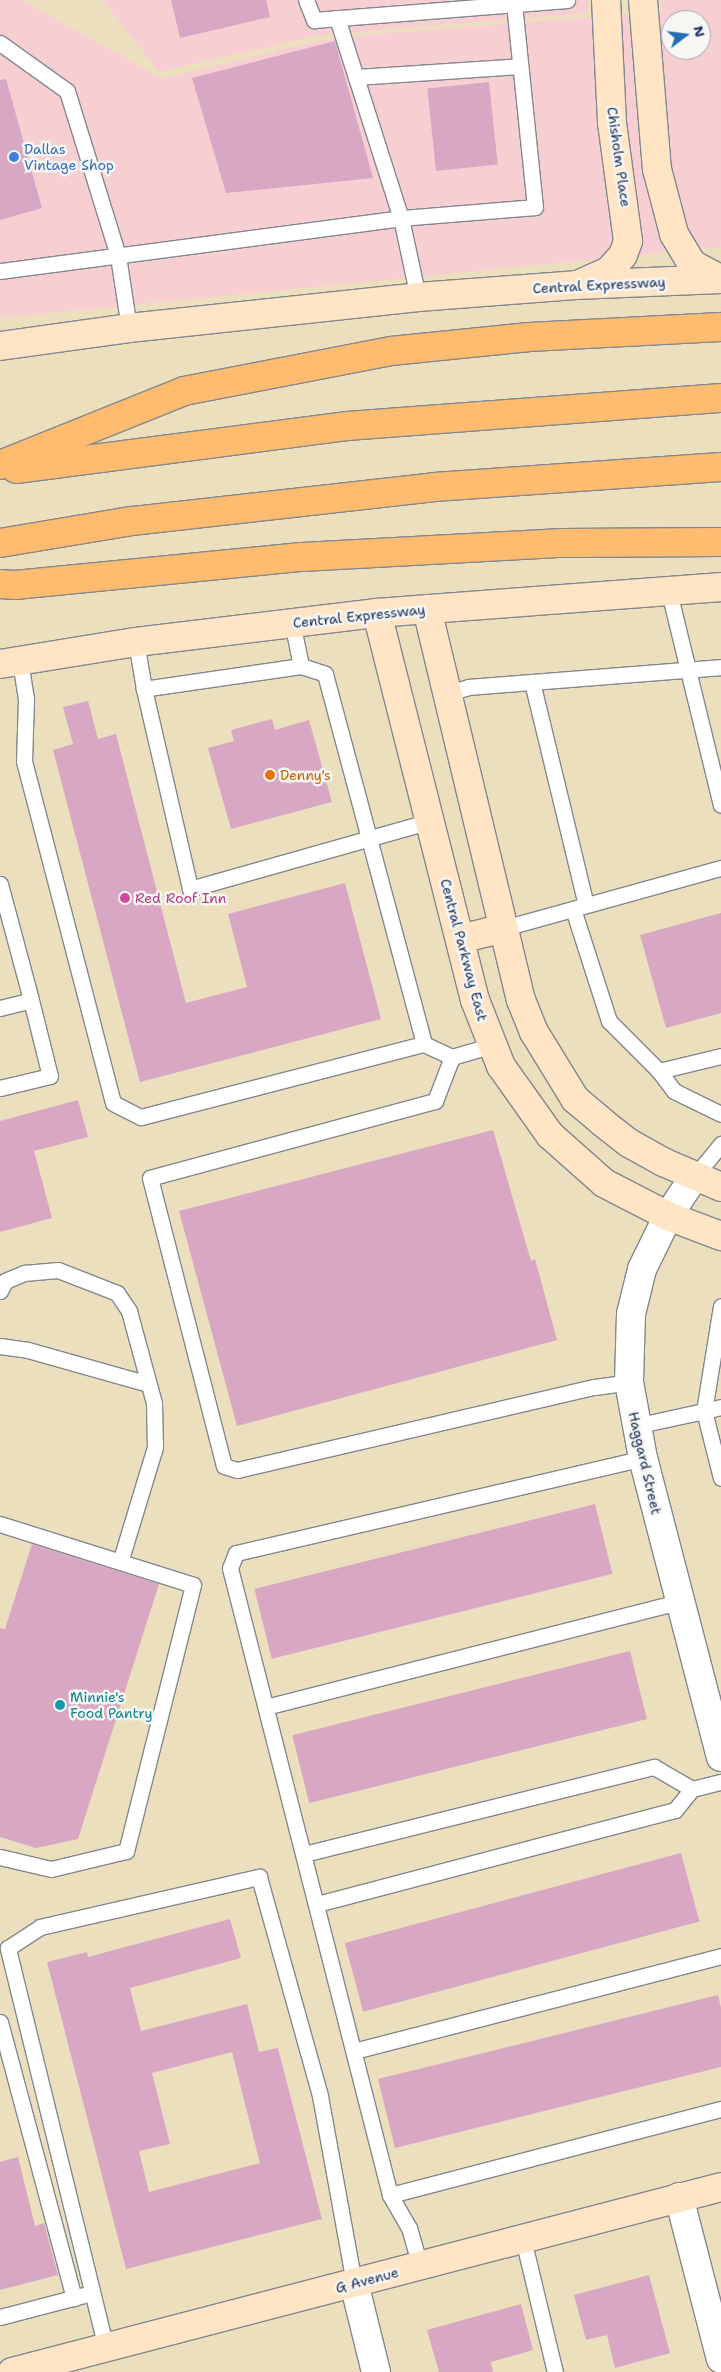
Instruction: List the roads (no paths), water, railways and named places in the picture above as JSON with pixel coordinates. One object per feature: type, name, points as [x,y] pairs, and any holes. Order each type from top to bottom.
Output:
[{"type":"highway","points":[[0,465],[184,391],[382,353],[529,337],[721,328]]},
{"type":"highway","points":[[0,472],[348,426],[721,398]]},
{"type":"highway","points":[[0,543],[132,521],[434,487],[721,467]]},
{"type":"highway","points":[[0,584],[16,585],[312,557],[562,543],[721,542]]},
{"type":"street","name":"Chisholm Place","points":[[576,285],[609,271],[623,254],[628,241],[612,122],[606,0]]},
{"type":"street","points":[[643,0],[657,169],[674,234],[692,264],[720,279]]},
{"type":"street","name":"Central Expressway","points":[[0,346],[129,328],[418,297],[576,285],[720,279]]},
{"type":"street","name":"Central Expressway","points":[[10,662],[136,642],[292,622],[427,609],[721,587]]},
{"type":"street","points":[[427,609],[521,1000],[532,1026],[553,1067],[575,1099],[629,1144],[694,1177],[721,1187]]},
{"type":"street","name":"Central Parkway East","points":[[378,613],[475,1000],[501,1066],[550,1135],[604,1182],[668,1216],[721,1236]]},
{"type":"street","points":[[460,939],[504,928]]},
{"type":"street","points":[[493,1045],[532,1026]]},
{"type":"street","name":"Haggard Street","points":[[694,1177],[668,1216],[642,1269],[631,1314],[629,1382],[635,1426],[679,1602],[721,1757]]},
{"type":"street","name":"G Avenue","points":[[12,2372],[721,2187]]},
{"type":"street","points":[[680,2197],[721,2358]]},
{"type":"street","points":[[354,2283],[376,2372]]},
{"type":"lane","points":[[306,0],[314,20],[567,0]]},
{"type":"lane","points":[[0,272],[401,218],[535,207],[514,4]]},
{"type":"lane","points":[[337,18],[401,218],[418,297]]},
{"type":"lane","points":[[0,43],[67,91],[118,256],[129,328]]},
{"type":"lane","points":[[356,77],[520,66]]},
{"type":"lane","points":[[669,592],[686,670],[721,805]]},
{"type":"lane","points":[[292,622],[301,666]]},
{"type":"lane","points":[[136,642],[144,690],[190,889],[430,821]]},
{"type":"lane","points":[[10,662],[26,698],[24,761],[113,1103],[141,1117],[424,1044],[452,1057],[493,1045]]},
{"type":"lane","points":[[144,690],[301,666],[325,674],[371,839],[424,1044]]},
{"type":"lane","points":[[446,692],[532,682],[721,667]]},
{"type":"lane","points":[[532,682],[579,907],[609,1022],[659,1071],[674,1092],[721,1114]]},
{"type":"lane","points":[[504,928],[721,868]]},
{"type":"lane","points":[[0,884],[50,1076],[0,1088]]},
{"type":"lane","points":[[0,1008],[31,1000]]},
{"type":"lane","points":[[659,1071],[721,1056]]},
{"type":"lane","points":[[452,1057],[435,1101],[150,1178],[224,1466],[237,1470],[594,1387],[629,1382]]},
{"type":"lane","points":[[694,1177],[721,1144]]},
{"type":"lane","points":[[0,1291],[5,1281],[24,1273],[58,1270],[118,1293],[129,1311],[154,1403],[155,1447],[120,1562]]},
{"type":"lane","points":[[721,1306],[704,1411],[721,1478]]},
{"type":"lane","points":[[0,1346],[28,1350],[148,1384]]},
{"type":"lane","points":[[635,1426],[721,1407]]},
{"type":"lane","points":[[420,2266],[409,2228],[390,2195],[230,1568],[236,1553],[643,1458]]},
{"type":"lane","points":[[0,1524],[193,1585],[126,1852],[51,1869],[0,1857]]},
{"type":"lane","points":[[266,1707],[679,1602]]},
{"type":"lane","points":[[304,1854],[654,1767],[692,1789]]},
{"type":"lane","points":[[317,1904],[675,1810],[692,1789],[721,1782]]},
{"type":"lane","points":[[106,2348],[8,1948],[40,1928],[260,1877],[320,2096],[354,2283]]},
{"type":"lane","points":[[354,2051],[721,1956]]},
{"type":"lane","points":[[0,2022],[74,2298]]},
{"type":"lane","points":[[390,2195],[721,2109]]},
{"type":"lane","points":[[523,2239],[555,2372]]},
{"type":"lane","points":[[0,2317],[92,2293]]},
{"type":"place","name":"Dallas Vintage Shop","points":[[14,157]]},
{"type":"place","name":"Denny's","points":[[270,775]]},
{"type":"place","name":"Red Roof Inn","points":[[125,898]]},
{"type":"place","name":"Minnie's Food Pantry","points":[[60,1705]]}]
